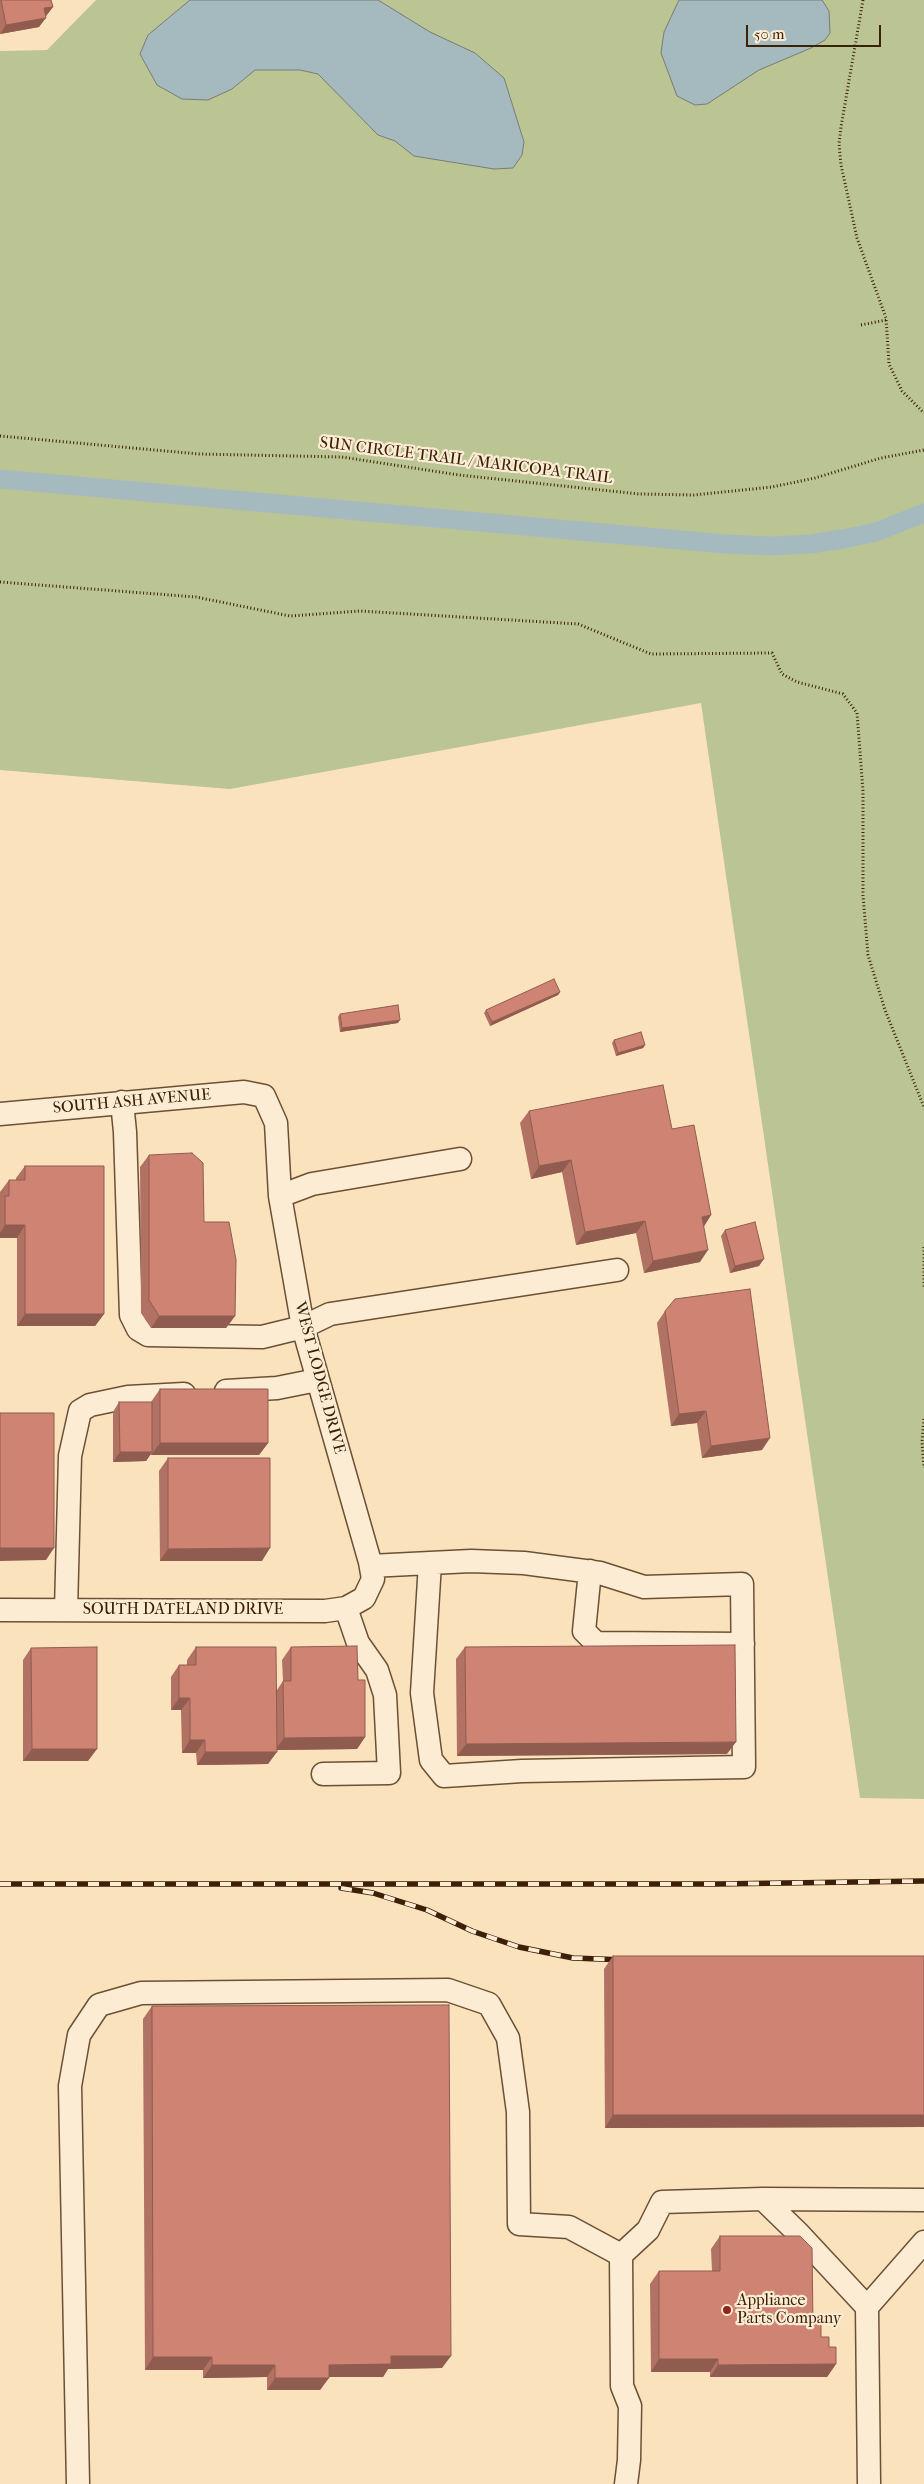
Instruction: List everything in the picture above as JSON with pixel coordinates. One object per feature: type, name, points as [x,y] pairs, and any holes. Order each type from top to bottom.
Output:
[{"type":"street","name":"SOUTH ASH AVENUE","points":[[0,1114],[244,1092],[264,1096]]},
{"type":"street","name":"WEST LODGE DRIVE","points":[[264,1096],[276,1123],[280,1196],[303,1327],[371,1566],[373,1579],[355,1603]]},
{"type":"street","points":[[122,1102],[125,1132],[131,1315],[138,1329],[148,1335],[262,1337],[303,1327],[330,1314],[617,1270]]},
{"type":"street","points":[[280,1196],[312,1184],[460,1158]]},
{"type":"street","points":[[66,1610],[70,1456],[80,1411],[90,1405],[128,1397],[277,1388],[317,1380]]},
{"type":"street","points":[[371,1566],[471,1560],[524,1563],[590,1571],[644,1588],[742,1584],[744,1767],[522,1771],[444,1776],[431,1760],[422,1693],[430,1563]]},
{"type":"street","points":[[590,1571],[584,1631],[596,1643],[743,1644]]},
{"type":"street","points":[[323,1774],[389,1773],[385,1695],[377,1670],[358,1643],[355,1603]]},
{"type":"street","name":"SOUTH DATELAND DRIVE","points":[[0,1610],[325,1611],[355,1603]]},
{"type":"street","points":[[78,2484],[70,2086],[79,2035],[99,2004],[141,1994],[448,1990],[489,2004],[508,2038],[510,2047],[518,2112],[518,2224],[569,2227],[621,2255]]},
{"type":"street","points":[[763,2199],[799,2234],[867,2307]]},
{"type":"street","points":[[626,2484],[629,2460],[630,2406],[622,2386],[621,2255],[648,2230],[662,2202],[763,2199],[924,2200]]},
{"type":"street","points":[[869,2484],[867,2307],[924,2242]]},
{"type":"path","points":[[863,0],[839,144],[851,219],[886,320],[888,353],[895,379],[910,401],[924,413]]},
{"type":"path","points":[[861,325],[886,320]]},
{"type":"path","name":"SUN CIRCLE TRAIL / MARICOPA TRAIL","points":[[0,436],[199,454],[342,457],[459,475],[639,494],[694,495],[772,487],[815,478],[882,458],[924,450]]},
{"type":"path","points":[[0,582],[196,596],[290,616],[360,611],[578,624],[651,654],[772,653],[782,674],[797,682],[843,694],[858,713],[863,791],[863,895],[868,955],[885,1010],[924,1107]]},
{"type":"path","points":[[924,1247],[924,1288]]},
{"type":"path","points":[[924,1419],[922,1442],[924,1468]]},
{"type":"green space","points":[[96,0],[924,0],[924,1799],[860,1798],[701,703],[230,789],[0,770],[0,51],[47,50]]},
{"type":"shaded area","points":[[190,0],[378,0],[430,32],[475,53],[504,78],[524,142],[522,155],[513,168],[494,169],[414,156],[395,141],[378,135],[318,74],[300,70],[255,70],[232,89],[208,100],[182,99],[157,85],[140,54],[148,35]]},
{"type":"shaded area","points":[[679,0],[822,0],[829,11],[830,33],[825,40],[759,70],[707,104],[695,105],[677,96],[661,53],[664,32]]},
{"type":"building","points":[[1,0],[51,0],[53,7],[44,8],[46,18],[6,25]]},
{"type":"building","points":[[554,979],[560,992],[492,1022],[486,1010]]},
{"type":"building","points":[[398,1005],[400,1020],[342,1028],[340,1014]]},
{"type":"building","points":[[641,1032],[645,1045],[618,1053],[614,1040]]},
{"type":"building","points":[[663,1085],[672,1129],[694,1125],[711,1215],[702,1217],[708,1250],[653,1261],[645,1221],[585,1232],[571,1160],[539,1166],[529,1111]]},
{"type":"building","points":[[192,1153],[203,1163],[204,1222],[229,1222],[236,1260],[235,1316],[159,1316],[149,1300],[149,1155]]},
{"type":"building","points":[[25,1166],[104,1166],[104,1314],[25,1314],[25,1225],[5,1225],[5,1196],[9,1196],[9,1180],[25,1180]]},
{"type":"building","points":[[755,1222],[764,1259],[735,1266],[725,1230]]},
{"type":"building","points":[[750,1289],[770,1438],[711,1446],[706,1411],[679,1414],[665,1311],[675,1299]]},
{"type":"building","points":[[160,1389],[268,1389],[268,1443],[160,1443]]},
{"type":"building","points":[[119,1402],[152,1402],[152,1452],[120,1452]]},
{"type":"building","points":[[0,1413],[54,1413],[54,1548],[0,1548]]},
{"type":"building","points":[[168,1458],[270,1458],[270,1548],[168,1549]]},
{"type":"building","points":[[735,1645],[736,1742],[466,1744],[465,1647]]},
{"type":"building","points":[[357,1646],[358,1680],[365,1680],[365,1737],[284,1738],[283,1681],[291,1681],[291,1647]]},
{"type":"building","points":[[97,1647],[97,1749],[32,1749],[31,1648]]},
{"type":"building","points":[[196,1647],[276,1647],[277,1752],[205,1752],[205,1740],[190,1740],[190,1698],[179,1698],[179,1665],[196,1665]]},
{"type":"building","points":[[613,1956],[924,1956],[924,2115],[613,2115]]},
{"type":"building","points":[[449,2005],[451,2356],[391,2356],[391,2364],[329,2365],[329,2378],[275,2378],[275,2365],[212,2365],[212,2357],[153,2357],[152,2006]]},
{"type":"building","name":"Appliance Parts Company","points":[[720,2236],[800,2236],[812,2248],[813,2324],[821,2324],[821,2337],[829,2337],[829,2347],[836,2347],[836,2364],[718,2365],[718,2359],[659,2359],[659,2271],[720,2271]]},
{"type":"waterway","points":[[0,479],[725,544],[771,546],[810,544],[876,532],[924,513]]},
{"type":"railway","points":[[0,1884],[717,1884],[924,1881]]},
{"type":"railway","points":[[341,1888],[373,1893],[427,1910],[472,1931],[519,1947],[573,1958],[625,1960]]},
{"type":"place","name":"Appliance Parts Company","points":[[727,2310]]}]
